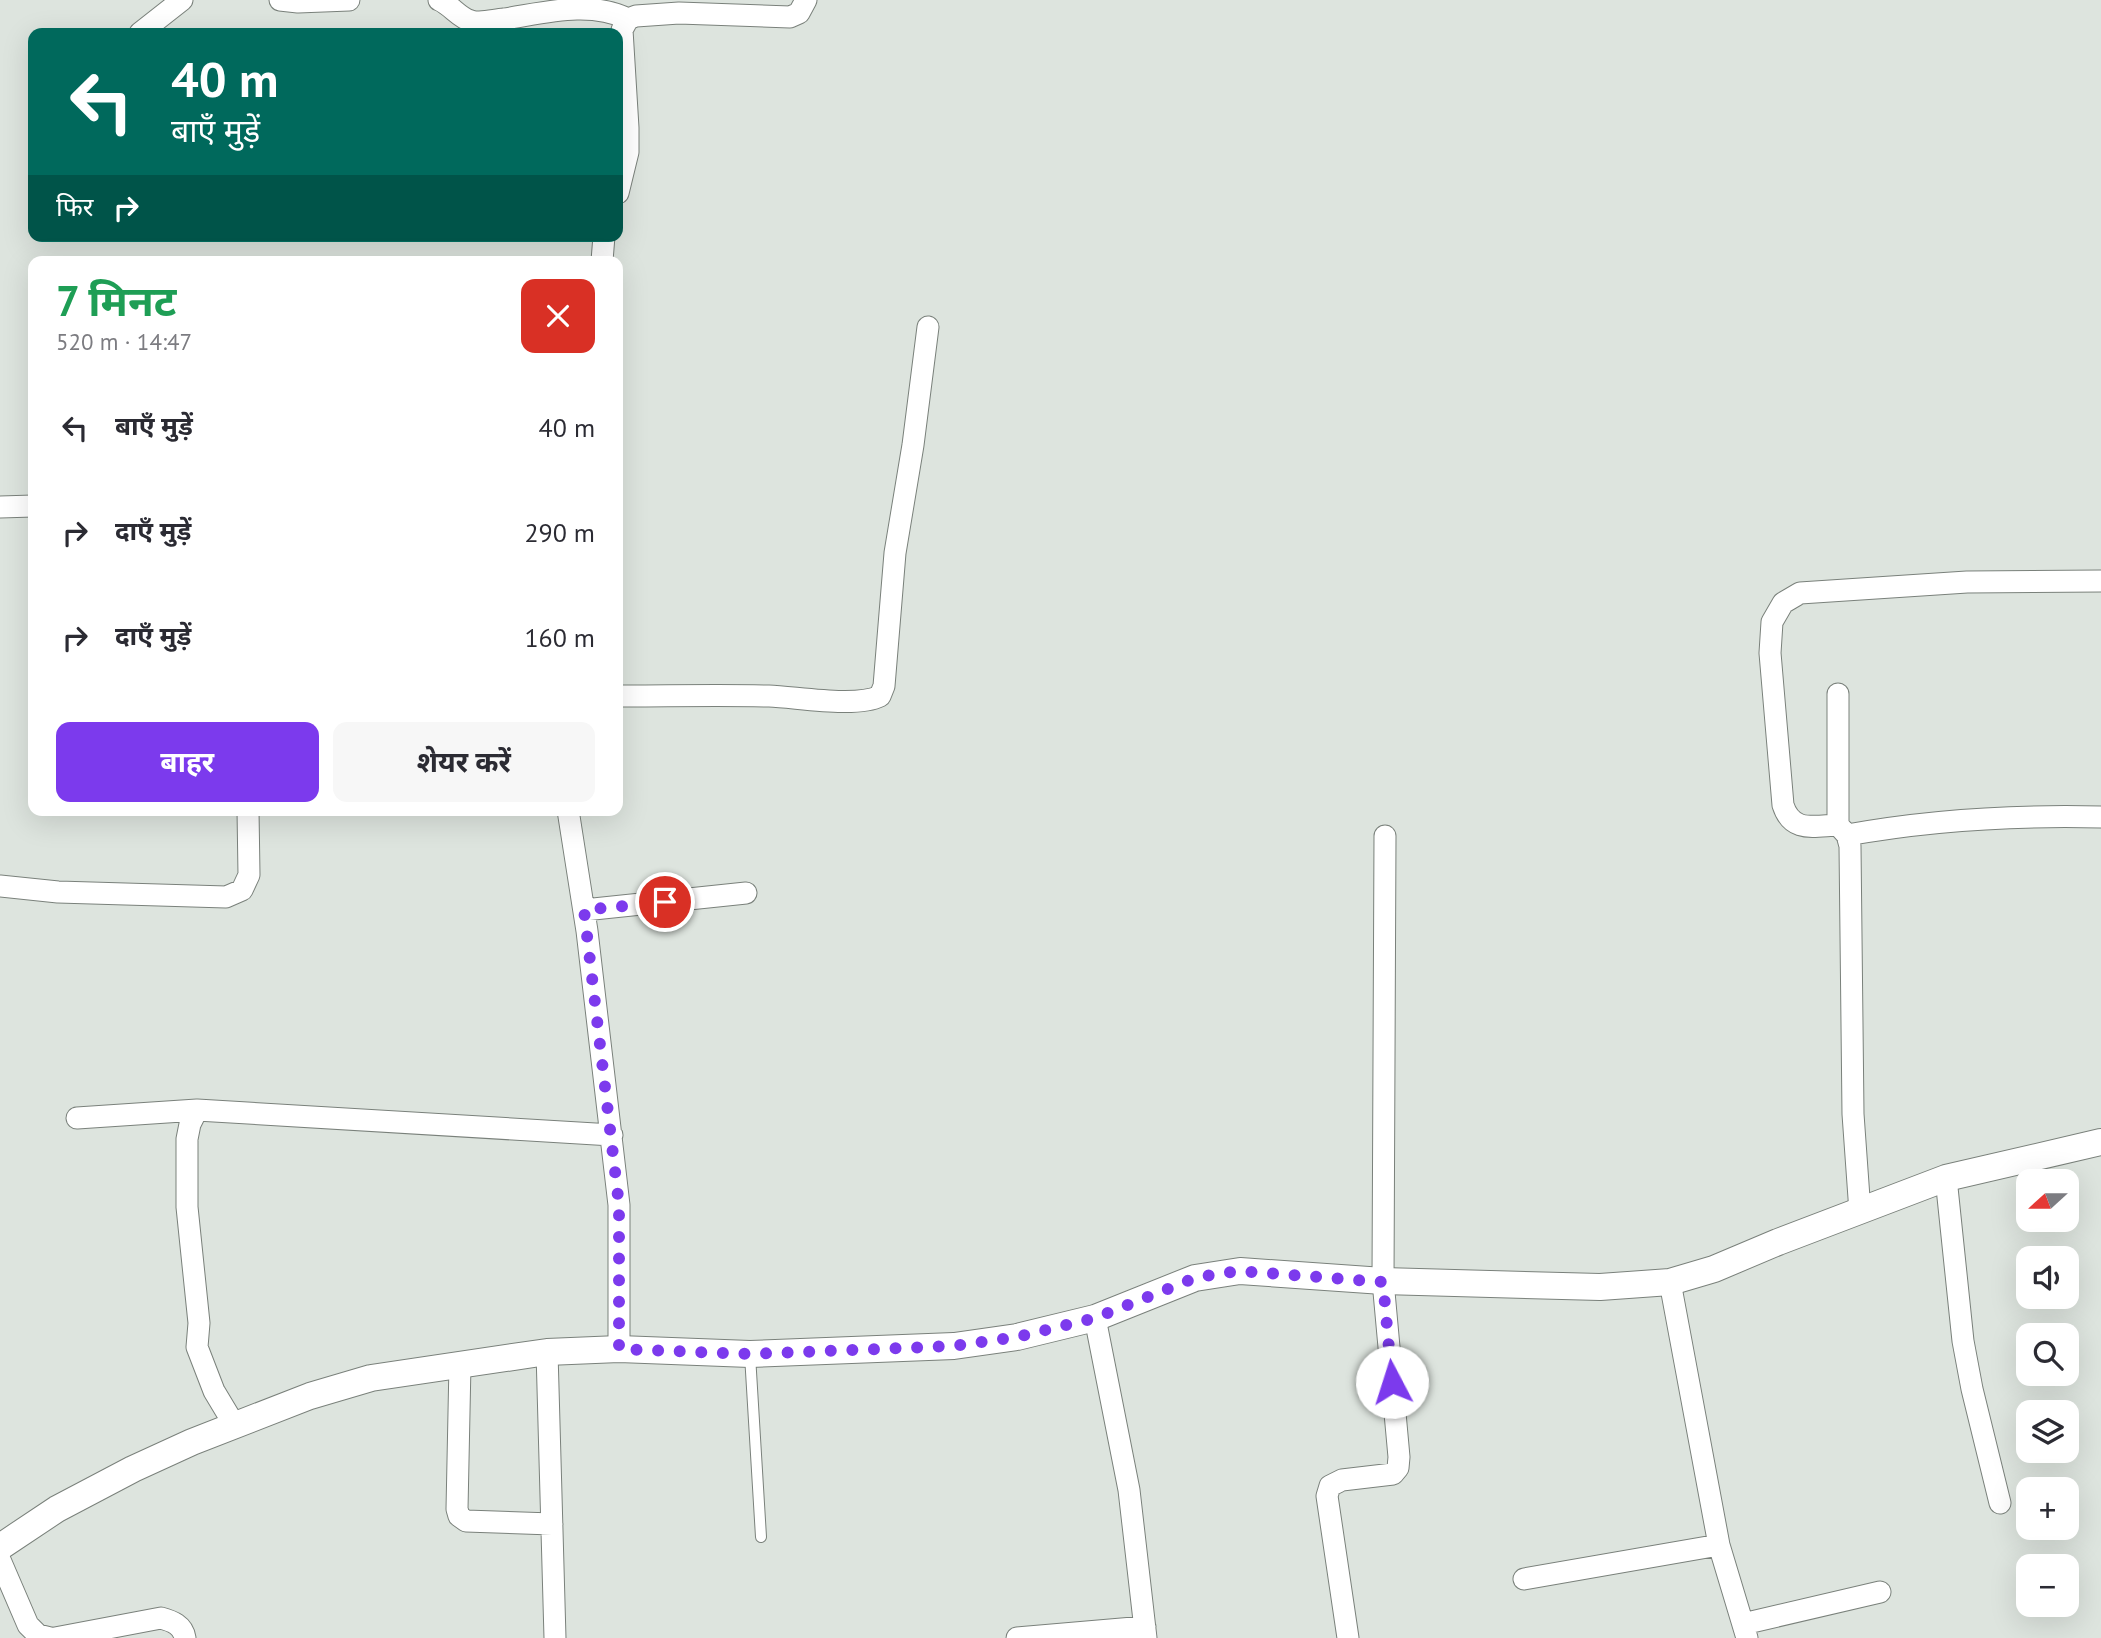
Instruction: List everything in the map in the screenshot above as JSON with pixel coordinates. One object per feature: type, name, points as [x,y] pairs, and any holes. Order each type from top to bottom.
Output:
[{"type":"street","points":[[146,28],[182,0]]},
{"type":"street","points":[[280,0],[349,0]]},
{"type":"street","points":[[439,0],[464,18],[480,22],[578,9],[598,9],[628,19]]},
{"type":"street","points":[[623,28],[628,19],[636,16],[679,13],[790,17],[799,13],[806,0]]},
{"type":"street","points":[[623,46],[628,152],[623,173]]},
{"type":"street","points":[[623,696],[768,696],[855,702],[871,701],[880,696],[884,686],[895,554],[913,445],[928,327]]},
{"type":"street","points":[[0,507],[28,506]]},
{"type":"street","points":[[2101,581],[1967,582],[1800,593],[1783,603],[1772,622],[1770,653],[1783,805],[1786,816],[1802,826],[1842,830],[2060,816],[2101,817]]},
{"type":"street","points":[[1838,694],[1842,830],[1850,846],[1853,1114],[1860,1212]]},
{"type":"street","points":[[0,887],[58,892],[226,897],[242,890],[249,875],[248,816]]},
{"type":"street","points":[[569,816],[584,910],[619,1205],[619,1349]]},
{"type":"street","points":[[1348,1638],[1326,1496],[1330,1486],[1342,1480],[1393,1474],[1398,1468],[1383,1282],[1385,836]]},
{"type":"street","points":[[584,910],[746,893]]},
{"type":"street","points":[[77,1118],[198,1110],[612,1135]]},
{"type":"street","points":[[198,1110],[190,1124],[187,1139],[187,1207],[199,1323],[197,1347],[214,1391],[235,1426]]},
{"type":"street","points":[[0,1548],[57,1509],[96,1487],[192,1442],[339,1386],[371,1378],[547,1352],[619,1349],[750,1354],[954,1346],[1017,1337],[1095,1318],[1195,1278],[1240,1271],[1383,1282],[1600,1287],[1670,1282],[1714,1269],[1946,1178],[2101,1142]]},
{"type":"street","points":[[1946,1178],[1963,1341],[2000,1503]]},
{"type":"street","points":[[1670,1282],[1719,1545],[1745,1631],[1880,1592]]},
{"type":"street","points":[[1017,1638],[1146,1632],[1129,1490],[1095,1318]]},
{"type":"street","points":[[547,1352],[555,1638]]},
{"type":"street","points":[[460,1364],[459,1516],[466,1521],[552,1524]]},
{"type":"street","points":[[1524,1579],[1719,1545]]},
{"type":"street","points":[[0,1560],[28,1625],[38,1635],[53,1638],[161,1618],[174,1621],[186,1638]]},
{"type":"lane","points":[[750,1354],[761,1537]]},
{"type":"route","points":[[665,902],[584,910],[619,1205],[619,1349],[750,1354],[874,1347],[954,1346],[1017,1337],[1095,1318],[1195,1278],[1240,1271],[1383,1282],[1392,1382]]}]
